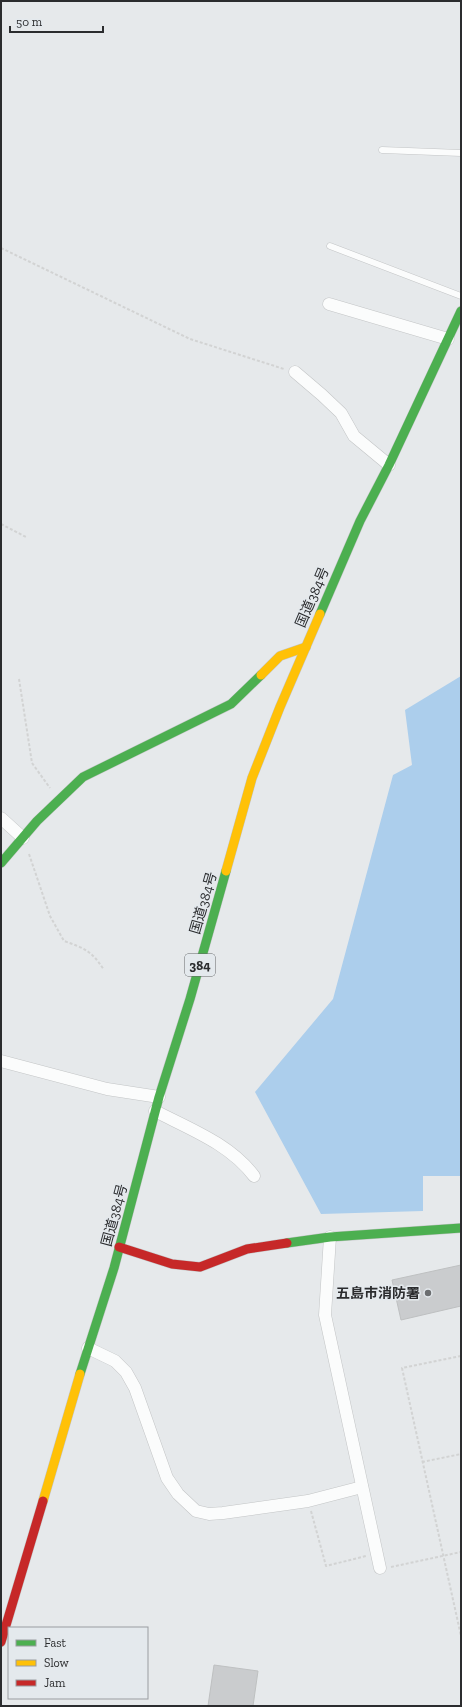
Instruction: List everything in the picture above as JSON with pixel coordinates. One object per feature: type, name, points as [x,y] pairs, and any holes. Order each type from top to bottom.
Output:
[{"type":"main road","name":"国道384号","points":[[1,1642],[88,1348],[114,1268],[159,1098],[190,999],[252,778],[360,521],[389,465],[461,311]]},
{"type":"main road","points":[[1,863],[38,821],[83,777],[231,704],[280,656],[306,647]]},
{"type":"main road","points":[[119,1247],[172,1264],[200,1267],[247,1249],[330,1237],[461,1228]]},
{"type":"street","points":[[329,304],[448,339]]},
{"type":"street","points":[[295,372],[322,395],[341,414],[354,436],[389,465]]},
{"type":"street","points":[[1,818],[23,838]]},
{"type":"street","points":[[1,1061],[107,1088],[159,1098]]},
{"type":"street","points":[[156,1111],[219,1143],[248,1167],[254,1176]]},
{"type":"street","points":[[330,1237],[325,1315],[380,1568]]},
{"type":"street","points":[[88,1348],[115,1362],[126,1372],[135,1388],[168,1478],[178,1494],[196,1511],[209,1514],[223,1513],[308,1501],[362,1487]]},
{"type":"street","points":[[1,1602],[10,1612]]},
{"type":"lane","points":[[382,150],[461,153]]},
{"type":"lane","points":[[330,246],[461,296]]},
{"type":"path","points":[[1,248],[190,339],[295,372]]},
{"type":"path","points":[[1,524],[26,537]]},
{"type":"path","points":[[19,679],[32,763],[60,800]]},
{"type":"path","points":[[23,838],[50,916],[64,941],[85,948],[94,955],[104,970]]},
{"type":"path","points":[[461,1356],[402,1368],[461,1636]]},
{"type":"path","points":[[422,1462],[461,1454]]},
{"type":"path","points":[[308,1501],[326,1566],[377,1554]]},
{"type":"path","points":[[380,1568],[461,1552]]},
{"type":"shaded area","points":[[461,676],[461,1176],[423,1176],[423,1211],[321,1214],[255,1092],[333,999],[393,775],[412,765],[405,710]]},
{"type":"building","name":"五島市消防署","points":[[461,1265],[461,1306],[401,1320],[392,1280]]},
{"type":"building","points":[[214,1665],[258,1671],[253,1706],[208,1706]]},
{"type":"traffic: fast","points":[[320,614],[360,521],[389,465],[461,311]]},
{"type":"traffic: fast","points":[[1,863],[37,821],[83,777],[231,704],[261,675]]},
{"type":"traffic: fast","points":[[80,1374],[114,1268],[159,1097],[190,999],[226,871]]},
{"type":"traffic: fast","points":[[287,1243],[330,1237],[461,1228]]},
{"type":"traffic: slow","points":[[226,871],[252,778],[280,707],[320,614]]},
{"type":"traffic: slow","points":[[261,675],[280,656],[306,647]]},
{"type":"traffic: slow","points":[[43,1501],[80,1374]]},
{"type":"traffic: jam","points":[[119,1247],[172,1264],[200,1267],[247,1249],[287,1243]]},
{"type":"traffic: jam","points":[[1,1642],[43,1501]]},
{"type":"place","name":"五島市消防署","points":[[428,1293]]}]
